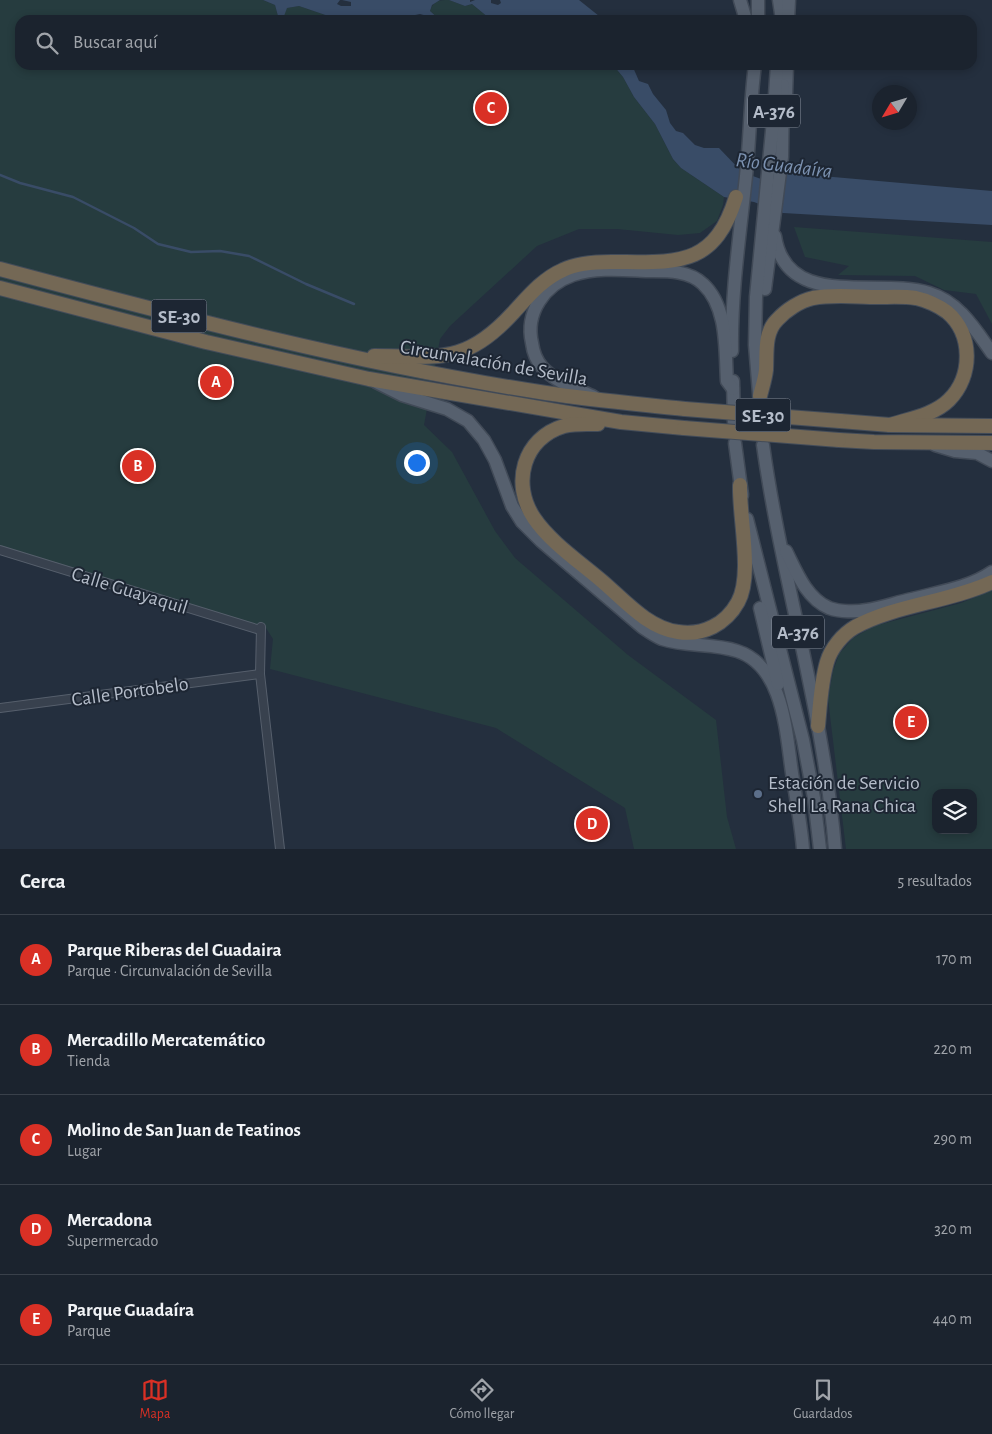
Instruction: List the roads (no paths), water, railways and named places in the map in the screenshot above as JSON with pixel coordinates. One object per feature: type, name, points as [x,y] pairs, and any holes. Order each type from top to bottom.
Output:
[{"type":"highway","points":[[346,355],[419,357],[447,356],[464,351],[481,342],[505,322],[544,282],[563,269],[591,262],[670,262],[687,259],[702,252],[714,242],[736,214],[736,197]]},
{"type":"highway","name":"Circunvalación de Sevilla","points":[[0,269],[263,337],[492,385],[601,401],[685,409],[890,425],[992,426]]},
{"type":"highway","name":"Circunvalación de Sevilla","points":[[0,288],[206,342],[369,379],[423,390],[621,422],[839,440],[992,443]]},
{"type":"highway","points":[[760,400],[766,370],[768,338],[777,320],[791,308],[811,298],[831,296],[916,298],[933,304],[946,312],[959,326],[966,343],[967,365],[960,385],[949,401],[934,410],[890,425]]},
{"type":"highway","points":[[621,422],[566,426],[554,430],[532,448],[522,474],[522,490],[526,504],[535,519],[552,538],[645,618],[663,628],[691,633],[705,630],[724,620],[739,601],[744,586],[745,567],[740,518],[740,485]]},
{"type":"highway","points":[[818,726],[827,660],[838,641],[854,628],[878,617],[976,590],[992,582]]},
{"type":"main road","points":[[740,0],[744,15]]},
{"type":"main road","points":[[758,0],[758,15]]},
{"type":"main road","points":[[776,15],[777,0]]},
{"type":"main road","points":[[777,0],[781,15]]},
{"type":"main road","points":[[788,15],[789,0]]},
{"type":"main road","points":[[749,70],[751,93]]},
{"type":"main road","name":"A-376","points":[[734,422],[732,341],[736,214],[746,146],[753,70]]},
{"type":"main road","name":"A-376","points":[[776,70],[776,157]]},
{"type":"main road","points":[[783,70],[784,124]]},
{"type":"main road","points":[[760,400],[756,363],[761,346],[768,228],[776,157],[784,124],[787,70]]},
{"type":"main road","points":[[736,197],[746,146]]},
{"type":"main road","points":[[768,228],[780,256],[792,271],[807,281],[825,286],[904,289],[929,293],[950,302],[968,319],[992,352]]},
{"type":"main road","points":[[601,401],[554,378],[541,367],[534,353],[530,334],[532,315],[539,300],[552,285],[572,275],[596,270],[669,272],[688,275],[702,283],[716,301],[721,320],[727,381],[733,389]]},
{"type":"main road","points":[[369,379],[402,395],[447,409],[468,421],[484,440],[495,460],[512,506],[522,522],[541,541],[642,627],[660,638],[680,643],[727,648],[751,657],[766,672],[776,690],[783,716]]},
{"type":"main road","points":[[925,442],[955,451],[977,453],[992,461]]},
{"type":"main road","points":[[735,443],[752,562],[769,649],[781,697],[803,849]]},
{"type":"main road","name":"A-376","points":[[763,445],[779,537],[818,726]]},
{"type":"main road","points":[[747,522],[804,740],[814,798],[819,849]]},
{"type":"main road","points":[[779,537],[802,584],[816,599],[829,608],[849,611],[868,610],[963,585],[985,577],[992,572]]},
{"type":"main road","points":[[818,726],[839,849]]},
{"type":"main road","points":[[792,770],[804,798],[819,849]]},
{"type":"main road","points":[[832,813],[835,849]]},
{"type":"street","name":"Calle Guayaquil","points":[[0,550],[260,628],[260,674]]},
{"type":"street","name":"Calle Portobelo","points":[[0,708],[260,674]]},
{"type":"street","points":[[260,674],[280,849]]},
{"type":"water","points":[[263,0],[340,0],[337,4],[351,6],[351,2],[342,0],[440,0],[432,5],[430,11],[434,15],[325,15],[299,6],[287,8],[284,15],[278,15],[275,5]]},
{"type":"water","points":[[449,0],[470,0],[470,2],[475,0],[491,0],[491,3],[498,5],[501,3],[500,0],[579,0],[598,15],[485,15],[472,4],[465,6]]},
{"type":"water","points":[[617,70],[634,70],[639,81],[648,84],[653,94],[666,110],[670,123],[676,131],[683,133],[695,145],[704,148],[719,148],[742,172],[761,179],[788,173],[992,191],[992,225],[783,213],[754,202],[724,197],[681,168],[673,159],[655,124],[634,97]]},
{"type":"waterway","points":[[0,175],[20,183],[73,197],[134,228],[158,244],[191,252],[220,251],[249,256],[306,284],[354,304]]},
{"type":"place","name":"Molino de San Juan de Teatinos","points":[[491,108]]},
{"type":"place","name":"Parque Riberas del Guadaira","points":[[216,382]]},
{"type":"place","name":"Mercadillo Mercatemático","points":[[138,466]]},
{"type":"place","name":"Parque Guadaíra","points":[[911,722]]},
{"type":"place","name":"Estación de Servicio Shell La Rana Chica","points":[[758,794]]},
{"type":"place","name":"Mercadona","points":[[592,824]]},
{"type":"water label","name":"Río Guadaíra","points":[[784,165]]}]
